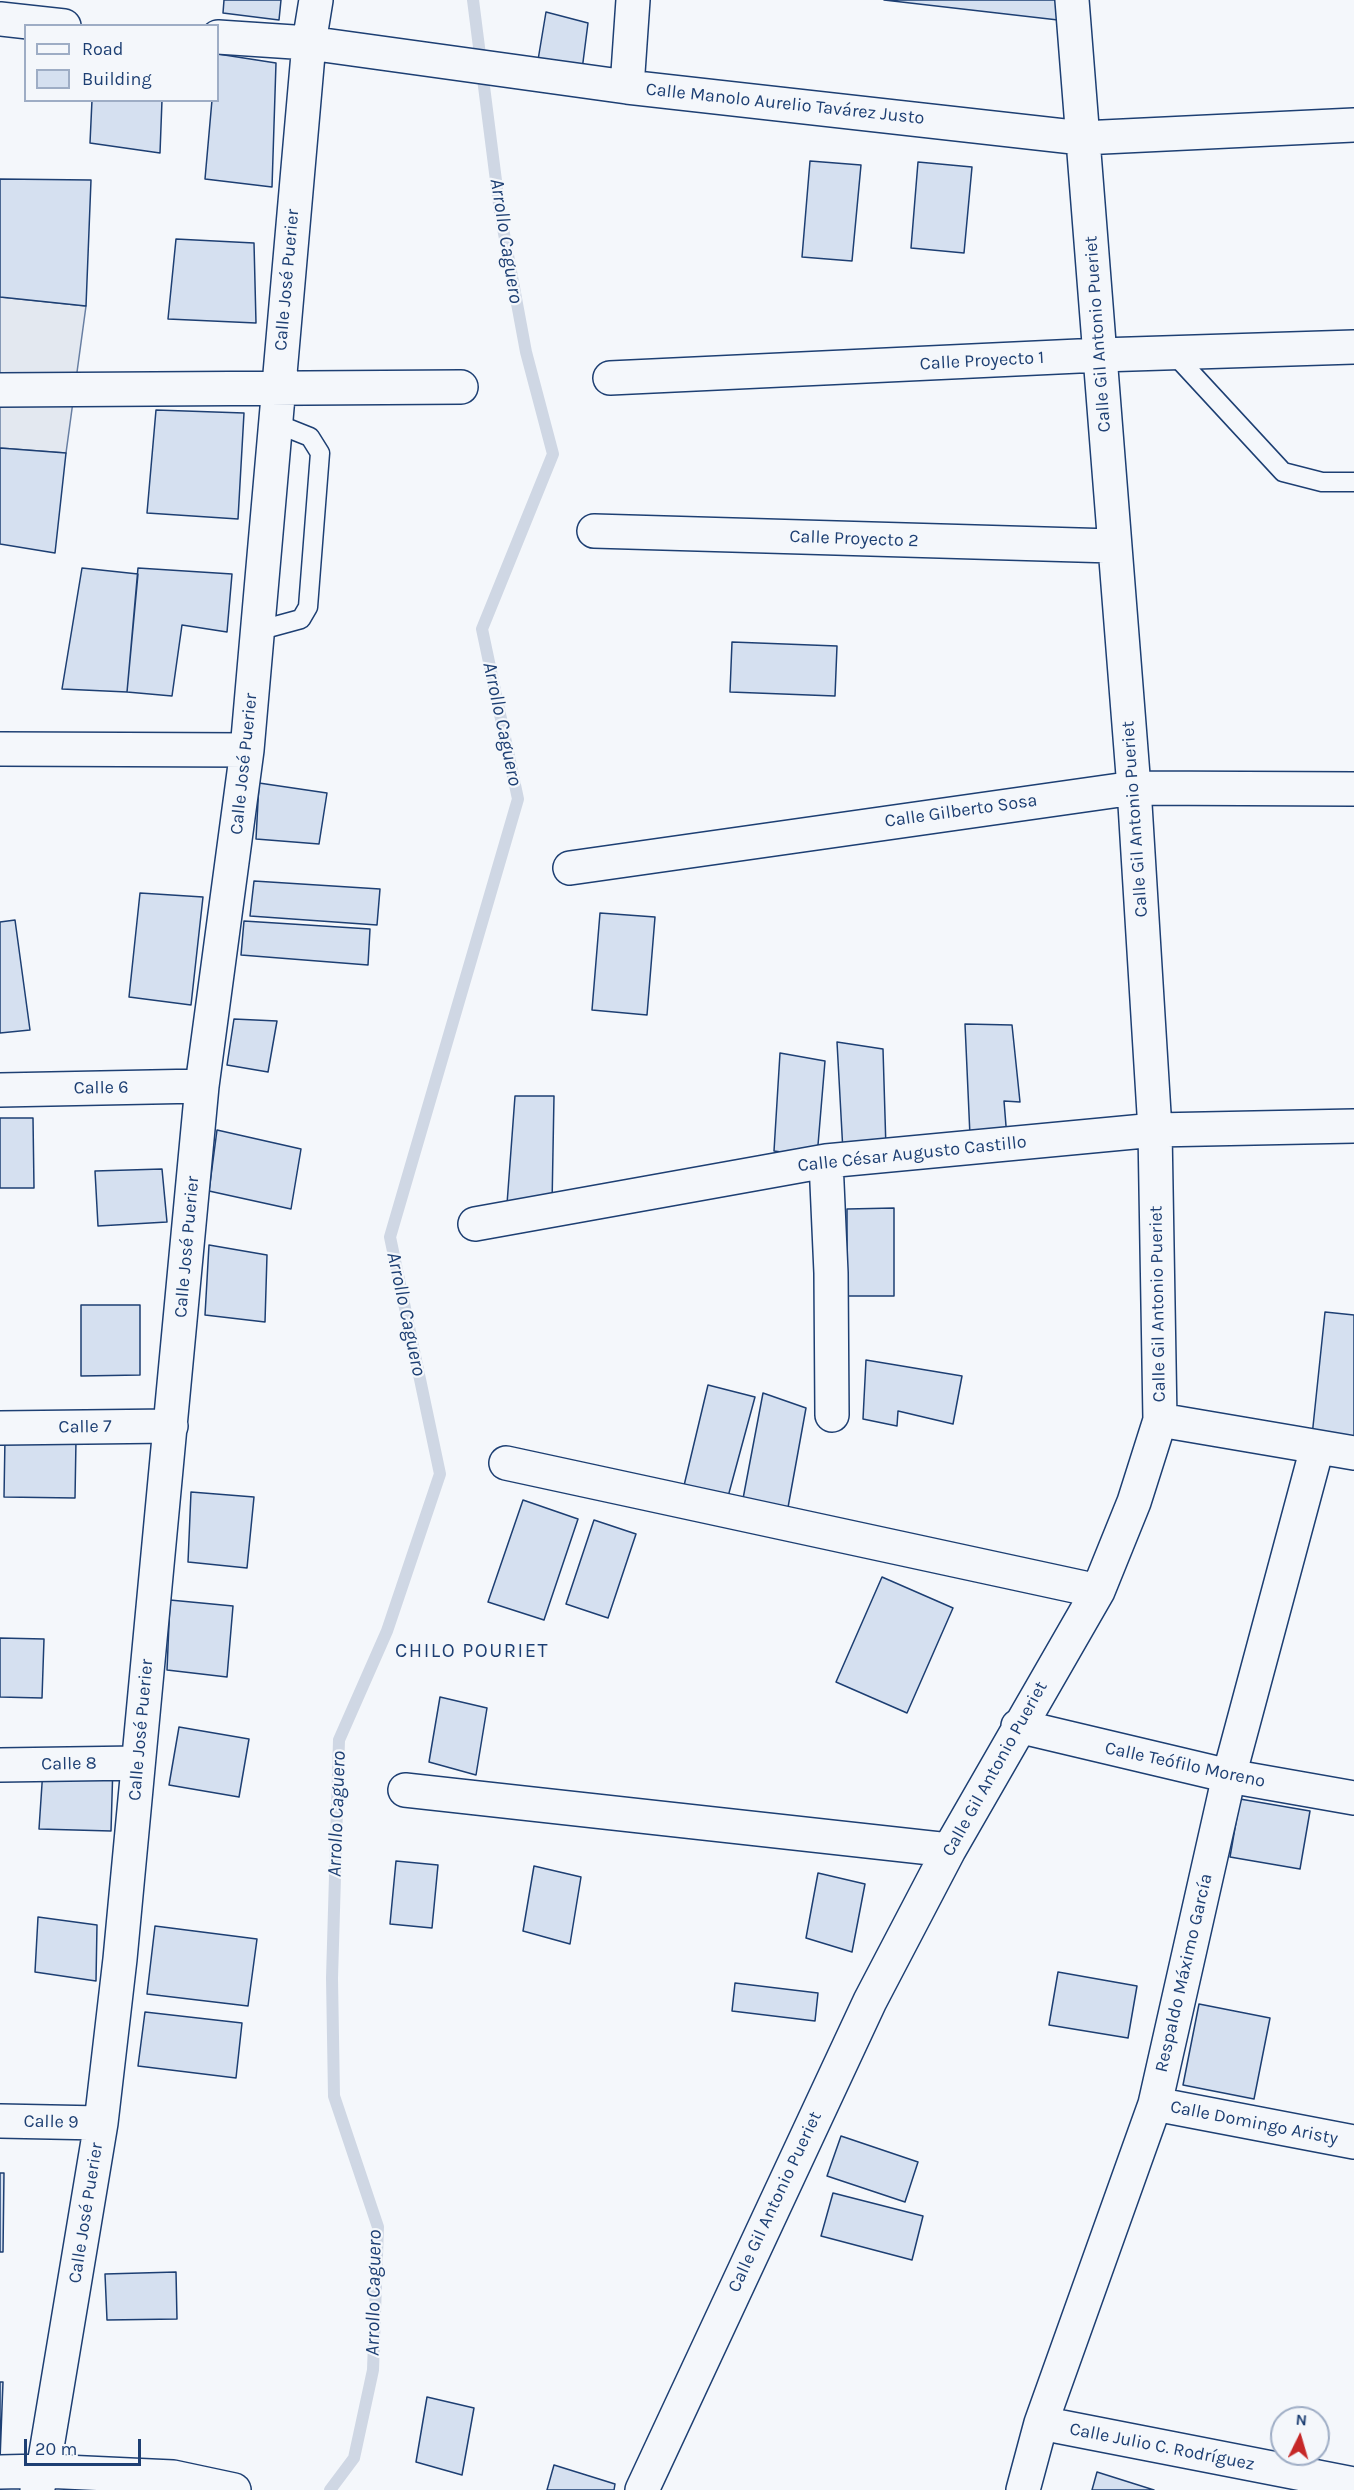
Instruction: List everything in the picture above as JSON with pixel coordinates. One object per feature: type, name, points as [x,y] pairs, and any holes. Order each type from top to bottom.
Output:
[{"type":"street","name":"Calle José Puerier","points":[[40,2480],[101,2123],[171,1426],[202,1086],[247,750],[309,43],[316,0]]},
{"type":"street","points":[[627,87],[633,0]]},
{"type":"street","name":"Calle Gil Antonio Pueriet","points":[[642,2490],[870,2001],[949,1850],[1018,1726],[1098,1591],[1134,1502],[1160,1420],[1155,1130],[1134,788],[1071,0]]},
{"type":"street","points":[[0,19],[46,24]]},
{"type":"street","name":"Calle Manolo Aurelio Tavárez Justo","points":[[219,37],[309,43],[627,87],[1082,138],[1354,125]]},
{"type":"street","name":"Calle Proyecto 1","points":[[610,378],[1100,355],[1354,347]]},
{"type":"street","points":[[0,390],[461,387]]},
{"type":"street","name":"Calle Proyecto 2","points":[[594,531],[1113,546]]},
{"type":"street","points":[[0,749],[247,750]]},
{"type":"street","name":"Calle Gilberto Sosa","points":[[570,868],[1134,788],[1354,789]]},
{"type":"street","name":"Calle 6","points":[[0,1090],[202,1086]]},
{"type":"street","name":"Calle César Augusto Castillo","points":[[475,1224],[826,1161],[1155,1130],[1354,1126]]},
{"type":"street","points":[[826,1161],[831,1273],[832,1414]]},
{"type":"street","points":[[1160,1420],[1354,1453]]},
{"type":"street","name":"Calle 7","points":[[0,1428],[171,1426]]},
{"type":"street","name":"Respaldo Máximo García","points":[[1023,2490],[1041,2423],[1155,2104],[1229,1776],[1317,1448]]},
{"type":"street","points":[[506,1463],[1098,1591]]},
{"type":"street","name":"Calle Teófilo Moreno","points":[[1018,1726],[1229,1776],[1354,1798]]},
{"type":"street","name":"Calle 8","points":[[0,1765],[138,1763]]},
{"type":"street","points":[[405,1790],[949,1850]]},
{"type":"street","name":"Calle Domingo Aristy","points":[[1155,2104],[1354,2142]]},
{"type":"street","name":"Calle 9","points":[[0,2121],[101,2123]]},
{"type":"street","name":"Calle Julio C. Rodríguez","points":[[1041,2423],[1318,2484],[1354,2484]]},
{"type":"street","points":[[0,2472],[40,2480],[173,2477],[234,2490]]},
{"type":"lane","points":[[1173,353],[1283,472],[1322,482],[1354,482]]},
{"type":"lane","points":[[257,631],[301,619],[308,607],[317,513],[320,453],[310,437],[275,423]]},
{"type":"shaded area","points":[[0,297],[86,306],[66,453],[0,448]]},
{"type":"building","points":[[224,0],[281,0],[279,20],[223,13]]},
{"type":"building","points":[[884,0],[1060,0],[1058,20]]},
{"type":"building","points":[[546,12],[588,23],[582,70],[538,60]]},
{"type":"building","points":[[219,54],[276,63],[272,187],[205,179],[212,102],[219,102]]},
{"type":"building","points":[[92,102],[162,102],[160,153],[90,143]]},
{"type":"building","points":[[810,161],[861,165],[852,261],[802,257]]},
{"type":"building","points":[[918,162],[972,167],[964,253],[911,248]]},
{"type":"building","points":[[0,179],[91,180],[86,306],[0,297]]},
{"type":"building","points":[[176,239],[254,243],[256,323],[168,319]]},
{"type":"building","points":[[156,410],[244,413],[238,519],[147,513]]},
{"type":"building","points":[[0,448],[66,453],[55,553],[0,544]]},
{"type":"building","points":[[82,568],[138,574],[127,692],[62,689]]},
{"type":"building","points":[[138,568],[232,574],[227,632],[182,625],[172,696],[127,692]]},
{"type":"building","points":[[732,642],[837,646],[835,696],[730,692]]},
{"type":"building","points":[[259,783],[327,793],[319,844],[256,839]]},
{"type":"building","points":[[254,881],[380,889],[377,925],[250,916]]},
{"type":"building","points":[[140,893],[203,897],[191,1005],[129,997]]},
{"type":"building","points":[[600,913],[655,917],[647,1015],[592,1010]]},
{"type":"building","points":[[15,920],[30,1030],[0,1033],[0,922]]},
{"type":"building","points":[[244,921],[370,929],[368,965],[241,955]]},
{"type":"building","points":[[234,1019],[277,1021],[268,1072],[227,1065]]},
{"type":"building","points":[[965,1024],[1012,1025],[1020,1102],[1004,1101],[1007,1138],[970,1136]]},
{"type":"building","points":[[837,1042],[883,1049],[886,1149],[843,1152]]},
{"type":"building","points":[[780,1053],[825,1061],[817,1157],[774,1151]]},
{"type":"building","points":[[515,1096],[554,1096],[552,1205],[507,1204]]},
{"type":"building","points":[[0,1118],[33,1118],[34,1188],[0,1188]]},
{"type":"building","points":[[217,1130],[301,1149],[291,1209],[209,1191]]},
{"type":"building","points":[[162,1169],[167,1222],[98,1226],[95,1171]]},
{"type":"building","points":[[894,1208],[894,1296],[847,1296],[847,1209]]},
{"type":"building","points":[[209,1245],[267,1255],[265,1322],[205,1315]]},
{"type":"building","points":[[81,1305],[140,1305],[140,1375],[81,1376]]},
{"type":"building","points":[[1325,1312],[1354,1315],[1354,1440],[1312,1436]]},
{"type":"building","points":[[866,1360],[962,1376],[953,1424],[898,1411],[897,1426],[863,1419]]},
{"type":"building","points":[[708,1385],[755,1397],[726,1504],[682,1494]]},
{"type":"building","points":[[763,1393],[806,1408],[787,1513],[742,1504]]},
{"type":"building","points":[[5,1438],[76,1440],[75,1498],[4,1497]]},
{"type":"building","points":[[191,1492],[254,1497],[247,1568],[188,1562]]},
{"type":"building","points":[[523,1500],[578,1519],[544,1620],[488,1602]]},
{"type":"building","points":[[594,1520],[636,1534],[608,1618],[566,1604]]},
{"type":"building","points":[[882,1577],[953,1608],[907,1713],[836,1682]]},
{"type":"building","points":[[170,1600],[233,1606],[227,1677],[167,1670]]},
{"type":"building","points":[[0,1638],[44,1639],[42,1698],[0,1697]]},
{"type":"building","points":[[440,1697],[487,1708],[476,1775],[429,1762]]},
{"type":"building","points":[[179,1727],[249,1739],[239,1797],[169,1785]]},
{"type":"building","points":[[113,1764],[111,1831],[39,1829],[43,1769]]},
{"type":"building","points":[[1240,1799],[1310,1811],[1300,1869],[1230,1857]]},
{"type":"building","points":[[396,1861],[438,1865],[432,1928],[390,1924]]},
{"type":"building","points":[[534,1866],[581,1877],[570,1944],[523,1931]]},
{"type":"building","points":[[818,1873],[865,1884],[852,1952],[806,1938]]},
{"type":"building","points":[[38,1917],[97,1925],[96,1981],[35,1972]]},
{"type":"building","points":[[155,1926],[257,1939],[248,2006],[147,1994]]},
{"type":"building","points":[[1058,1972],[1137,1986],[1128,2038],[1049,2025]]},
{"type":"building","points":[[735,1983],[818,1993],[815,2021],[732,2011]]},
{"type":"building","points":[[1199,2004],[1270,2018],[1254,2099],[1183,2085]]},
{"type":"building","points":[[145,2012],[242,2023],[236,2078],[138,2066]]},
{"type":"building","points":[[841,2136],[918,2162],[905,2202],[827,2176]]},
{"type":"building","points":[[0,2173],[4,2173],[3,2252],[0,2252]]},
{"type":"building","points":[[833,2193],[923,2216],[912,2260],[821,2236]]},
{"type":"building","points":[[176,2272],[177,2319],[107,2320],[105,2274]]},
{"type":"building","points":[[0,2382],[3,2382],[0,2460]]},
{"type":"building","points":[[427,2397],[474,2408],[462,2475],[416,2462]]},
{"type":"building","points":[[554,2465],[615,2484],[614,2490],[547,2490]]},
{"type":"building","points":[[1097,2472],[1154,2490],[1092,2490]]},
{"type":"waterway","name":"Arrollo Caguero","points":[[330,2490],[354,2458],[373,2370],[378,2227],[334,2096],[332,1978],[339,1740],[387,1631],[440,1474],[390,1237],[518,799],[482,629],[553,454],[526,352],[500,212],[473,0]]},
{"type":"district","name":"CHILO POURIET","points":[[472,1651]]}]
